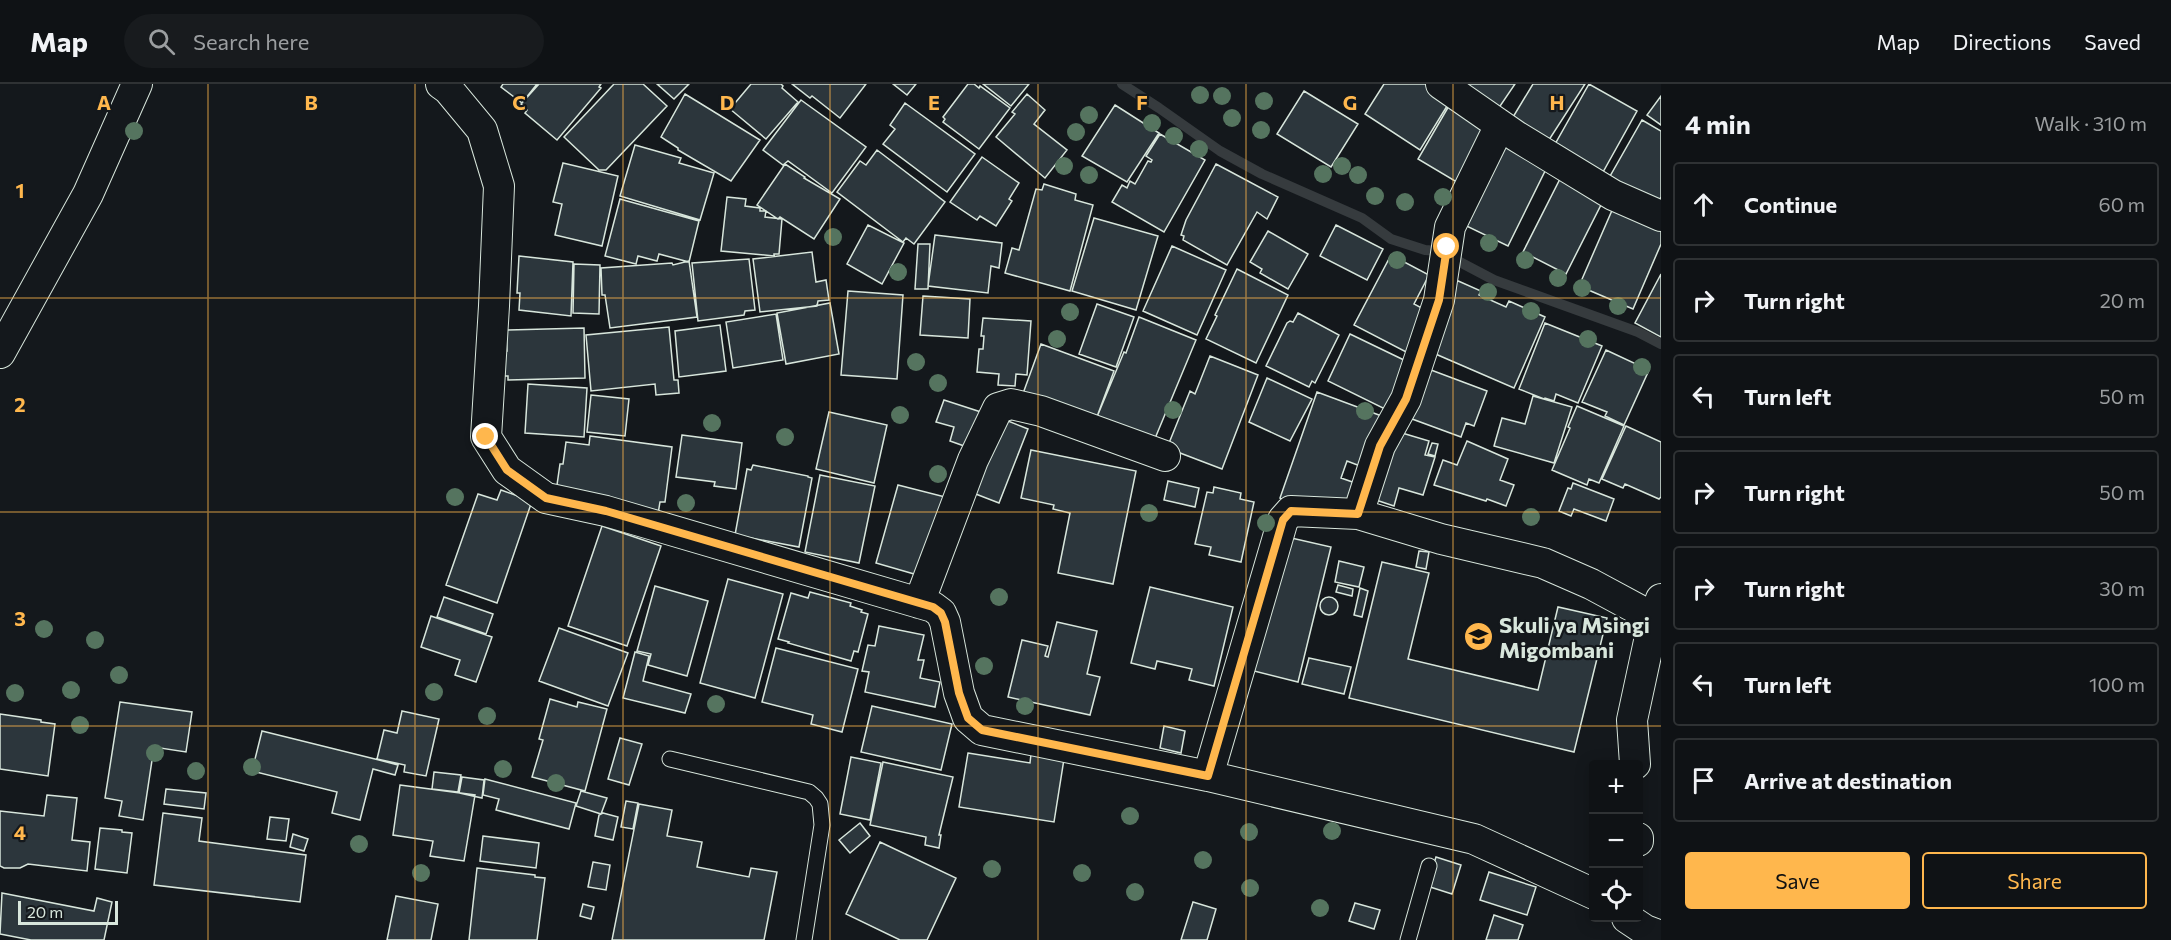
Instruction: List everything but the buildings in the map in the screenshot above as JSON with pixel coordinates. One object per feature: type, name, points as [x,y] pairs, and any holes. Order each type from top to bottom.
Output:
[{"type":"street","points":[[0,352],[88,194],[137,84]]},
{"type":"street","points":[[441,84],[448,89],[482,130],[499,186],[486,437],[507,470],[546,498],[606,511],[933,607],[941,613],[945,622],[959,693],[968,718],[982,730],[1208,776],[1474,839],[1589,892]]},
{"type":"street","points":[[1441,84],[1500,125],[1613,195],[1661,216]]},
{"type":"street","points":[[1358,514],[1380,446],[1406,399],[1439,300],[1450,227],[1500,125]]},
{"type":"street","points":[[919,603],[973,460],[998,408],[1011,404],[1041,411],[1165,456]]},
{"type":"street","points":[[1208,776],[1283,520],[1291,511],[1358,514],[1441,539],[1543,563],[1658,609],[1632,720],[1635,760]]},
{"type":"street","points":[[1634,922],[1645,930],[1661,936]]},
{"type":"lane","points":[[670,759],[809,792],[816,798],[820,804],[822,825],[804,940]]},
{"type":"lane","points":[[1408,940],[1429,866]]},
{"type":"waterway","points":[[1122,84],[1220,151],[1262,174],[1362,218],[1391,239],[1425,250],[1439,251],[1494,280],[1638,332],[1661,344]]},
{"type":"place","name":"Skuli ya Msingi Migombani","points":[[1478,637]]},
{"type":"route","points":[[486,437],[507,470],[546,498],[606,511],[933,607],[941,613],[945,622],[959,693],[968,718],[982,730],[1208,776],[1283,520],[1291,511],[1358,514],[1380,446],[1406,399],[1439,300],[1447,247]]}]
